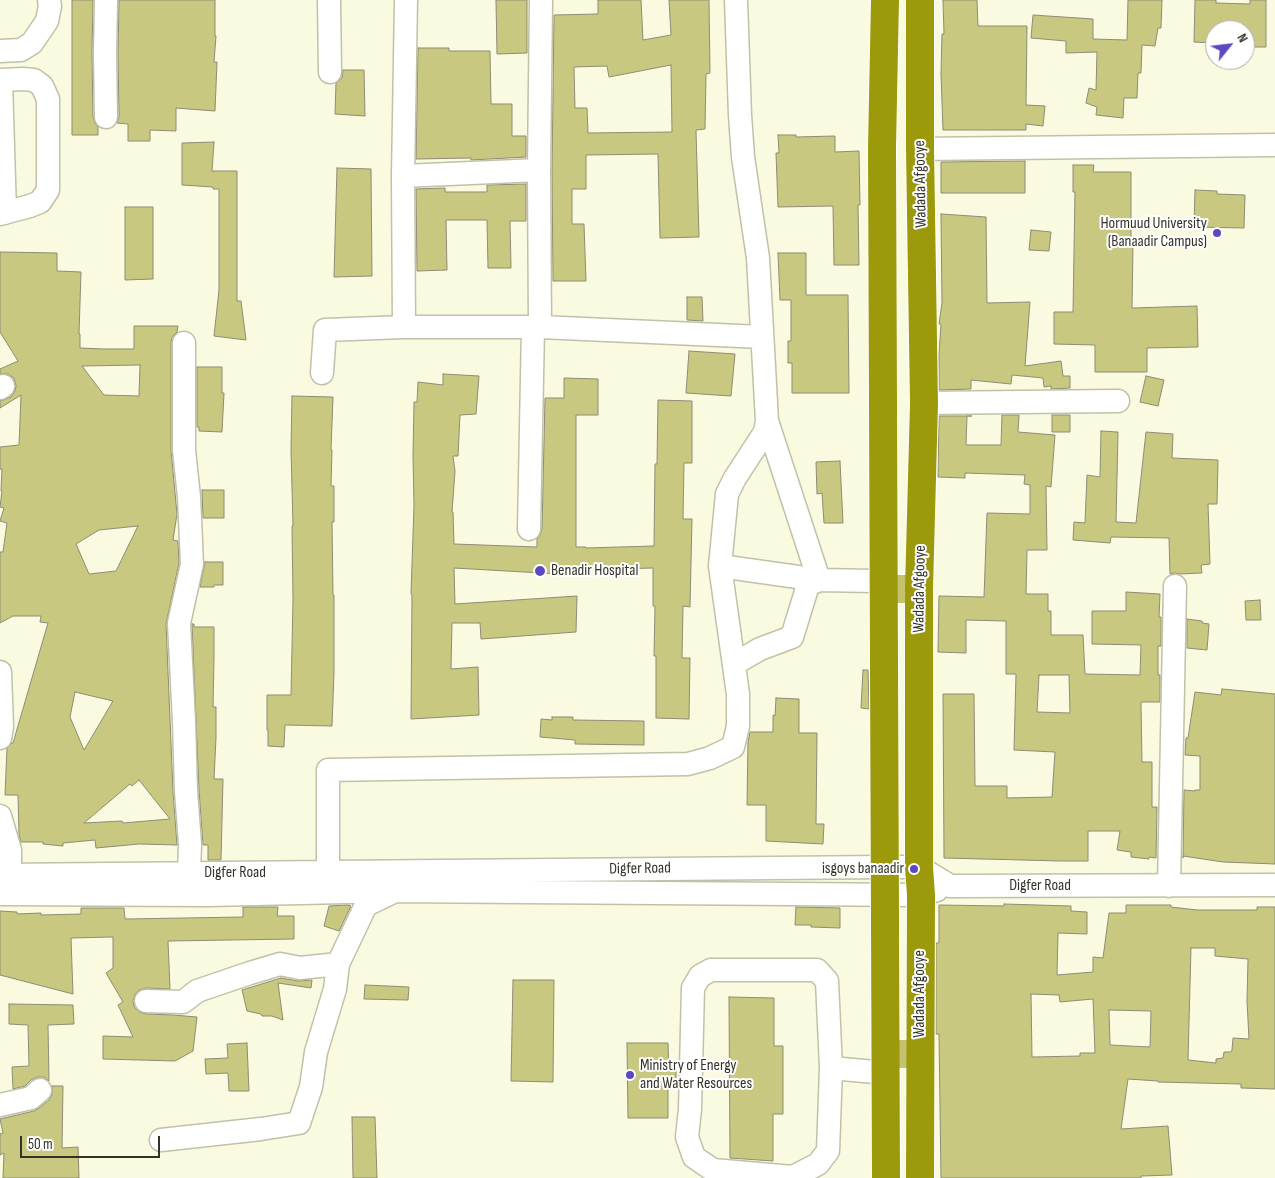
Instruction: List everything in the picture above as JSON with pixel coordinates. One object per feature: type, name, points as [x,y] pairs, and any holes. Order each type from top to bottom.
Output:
[{"type":"highway","points":[[885,0],[882,147],[886,1178]]},
{"type":"highway","name":"Wadada Afgooye","points":[[920,0],[924,403],[919,589],[920,1178]]},
{"type":"main road","points":[[884,586],[919,589]]},
{"type":"main road","points":[[886,1064],[920,1054]]},
{"type":"street","points":[[0,50],[20,50],[32,42],[47,21],[50,6],[49,0]]},
{"type":"street","points":[[106,0],[106,117]]},
{"type":"street","points":[[329,0],[330,72]]},
{"type":"street","points":[[404,327],[406,0]]},
{"type":"street","points":[[529,529],[536,327],[541,0]]},
{"type":"street","points":[[329,882],[328,770],[688,764],[710,758],[733,747],[738,726],[738,694],[720,566],[727,494],[735,478],[765,432],[766,421],[758,258],[742,157],[736,0]]},
{"type":"street","points":[[0,80],[34,80],[42,86],[48,99],[48,190],[40,202],[3,214],[0,80]]},
{"type":"street","points":[[920,149],[1275,145]]},
{"type":"street","points":[[404,176],[539,170]]},
{"type":"street","points":[[322,373],[325,330],[404,327],[536,327],[762,337]]},
{"type":"street","points":[[184,342],[184,450],[189,497],[192,564],[179,623],[190,844],[189,873]]},
{"type":"street","points":[[924,403],[1118,401]]},
{"type":"street","points":[[766,421],[819,580]]},
{"type":"street","points":[[720,566],[819,580],[875,581],[884,586]]},
{"type":"street","points":[[734,664],[760,649],[792,637],[808,584],[819,580]]},
{"type":"street","points":[[1169,886],[1175,586]]},
{"type":"street","points":[[0,672],[2,727],[0,738]]},
{"type":"street","points":[[0,816],[10,850],[3,881]]},
{"type":"street","name":"Digfer Road","points":[[3,881],[207,895],[329,882],[885,867],[919,868],[950,886]]},
{"type":"street","name":"Digfer Road","points":[[3,881],[189,873],[329,882],[394,891],[886,895],[921,895],[950,886],[1275,885]]},
{"type":"street","points":[[160,1140],[299,1123],[311,1087],[316,1052],[334,989],[338,964],[366,905],[394,891]]},
{"type":"street","points":[[146,1001],[182,1002],[197,991],[280,964],[300,968],[338,964]]},
{"type":"street","points":[[711,970],[817,970],[827,981],[831,1068],[828,1151],[818,1164],[793,1177],[713,1170],[694,1157],[687,1137],[690,1109],[693,988],[700,976],[711,970]]},
{"type":"street","points":[[831,1068],[886,1064]]},
{"type":"street","points":[[0,1105],[31,1098],[40,1090]]},
{"type":"building","points":[[72,0],[93,0],[93,117],[98,127],[98,135],[72,135]]},
{"type":"building","points":[[119,0],[215,0],[216,36],[214,62],[217,62],[215,111],[176,108],[176,131],[150,130],[150,141],[128,141],[128,124],[117,123],[119,117]]},
{"type":"building","points":[[496,0],[527,0],[527,53],[497,54]]},
{"type":"building","points":[[598,0],[641,0],[643,40],[671,35],[669,0],[709,0],[710,73],[706,74],[705,129],[696,130],[699,237],[660,238],[658,154],[586,155],[586,189],[572,189],[572,224],[584,224],[586,281],[553,281],[554,15],[598,14]],"holes":[[[671,65],[672,132],[588,133],[587,108],[575,108],[574,67],[607,66],[609,77]]]},
{"type":"building","points":[[943,0],[977,0],[978,26],[1027,26],[1026,105],[1045,106],[1043,126],[1026,124],[1026,130],[943,130],[941,74],[942,34],[944,34]]},
{"type":"building","points":[[1128,0],[1162,0],[1161,28],[1158,28],[1155,46],[1142,45],[1141,73],[1138,73],[1137,98],[1124,98],[1123,118],[1096,115],[1097,107],[1086,103],[1089,88],[1096,90],[1097,52],[1066,53],[1066,41],[1031,38],[1033,15],[1093,19],[1093,39],[1127,40]]},
{"type":"building","points":[[1195,0],[1216,0],[1216,3],[1250,4],[1250,0],[1266,0],[1266,47],[1255,47],[1255,20],[1205,20],[1205,43],[1194,42]]},
{"type":"building","points":[[418,48],[449,48],[449,51],[490,51],[491,104],[512,104],[512,136],[526,136],[526,157],[471,160],[471,158],[416,159]]},
{"type":"building","points":[[343,70],[364,70],[365,116],[335,114],[336,83],[342,78]]},
{"type":"building","points":[[778,135],[796,135],[796,137],[835,136],[835,152],[859,151],[859,265],[834,265],[833,206],[778,207],[776,153],[779,153]]},
{"type":"building","points":[[214,142],[212,171],[237,171],[237,301],[241,301],[246,340],[214,336],[219,290],[219,189],[182,185],[182,143]]},
{"type":"building","points":[[1025,161],[1025,193],[941,193],[941,162]]},
{"type":"building","points":[[1073,165],[1094,165],[1093,172],[1131,172],[1132,308],[1197,306],[1198,347],[1147,348],[1147,372],[1095,372],[1095,345],[1054,344],[1054,312],[1073,312],[1075,192],[1073,192]]},
{"type":"building","points":[[337,168],[371,169],[372,276],[334,277]]},
{"type":"building","points":[[526,184],[526,221],[510,221],[511,268],[488,268],[487,220],[446,220],[447,270],[417,271],[416,189],[445,188],[445,192],[487,192],[487,185]]},
{"type":"building","points":[[1195,190],[1217,191],[1217,194],[1245,195],[1244,228],[1194,227]]},
{"type":"building","points":[[125,207],[153,207],[153,279],[125,280]]},
{"type":"building","points":[[941,214],[986,217],[987,303],[1030,302],[1025,366],[1061,361],[1063,376],[1070,376],[1070,388],[1051,389],[1051,386],[1044,387],[1043,378],[1012,375],[1011,384],[971,380],[971,389],[939,390],[941,324],[939,324],[942,303]]},
{"type":"building","points":[[1031,230],[1051,232],[1049,251],[1029,250]]},
{"type":"building","points":[[0,252],[57,253],[57,271],[81,272],[80,348],[134,349],[134,326],[178,326],[171,343],[171,450],[177,514],[173,540],[178,541],[179,563],[166,624],[177,845],[139,844],[96,848],[95,840],[63,843],[63,846],[43,844],[43,842],[21,842],[18,795],[5,795],[7,748],[13,743],[48,623],[40,622],[41,616],[13,616],[0,623],[0,552],[3,552],[7,523],[0,521],[4,508],[0,507],[2,469],[0,469],[0,447],[19,445],[21,395],[0,408],[0,401],[11,397],[16,386],[14,378],[8,374],[0,374],[0,369],[18,361],[0,332]],"holes":[[[140,365],[139,396],[104,395],[82,366]],[[138,526],[116,571],[89,574],[76,544],[99,530]],[[75,692],[113,701],[84,750],[70,717]],[[139,780],[170,819],[123,823],[122,821],[84,823],[130,784],[132,786]]]},
{"type":"building","points":[[778,253],[806,253],[806,295],[848,295],[849,393],[792,393],[792,363],[788,363],[788,341],[791,341],[791,300],[780,300]]},
{"type":"building","points":[[687,297],[702,297],[703,321],[687,320]]},
{"type":"building","points":[[689,351],[735,354],[731,396],[686,393]]},
{"type":"building","points":[[197,367],[222,367],[222,393],[224,393],[222,432],[199,431],[199,427],[197,427]]},
{"type":"building","points":[[443,374],[479,376],[476,414],[460,415],[458,456],[453,456],[455,471],[452,512],[454,544],[537,547],[537,539],[542,529],[545,398],[564,398],[564,378],[598,379],[598,415],[576,415],[576,547],[654,546],[658,400],[692,401],[692,463],[684,463],[683,519],[692,519],[690,607],[683,606],[682,658],[690,658],[689,719],[656,718],[653,568],[577,570],[577,575],[454,568],[455,604],[577,596],[576,632],[481,639],[480,623],[452,623],[451,669],[478,667],[479,715],[411,719],[414,402],[417,402],[418,382],[443,385]]},
{"type":"building","points":[[1146,376],[1164,380],[1158,406],[1140,402]]},
{"type":"building","points":[[292,396],[333,397],[331,486],[334,486],[334,522],[332,522],[334,672],[332,726],[285,725],[284,747],[268,746],[267,695],[291,695],[293,600]]},
{"type":"building","points":[[1002,415],[1019,415],[1018,432],[1055,435],[1051,487],[1046,486],[1047,550],[1027,550],[1026,594],[1048,594],[1048,611],[1051,611],[1051,635],[1083,635],[1085,674],[1140,675],[1141,645],[1092,644],[1092,611],[1126,611],[1126,592],[1160,594],[1161,646],[1158,646],[1158,675],[1160,675],[1160,702],[1141,702],[1142,762],[1152,762],[1152,807],[1157,807],[1156,858],[1131,857],[1131,852],[1117,850],[1120,831],[1088,831],[1088,861],[944,858],[943,694],[974,694],[975,786],[1007,786],[1007,798],[1052,797],[1055,752],[1014,750],[1016,674],[1006,674],[1006,621],[966,620],[966,653],[938,652],[939,596],[984,597],[987,513],[1030,514],[1030,485],[1024,484],[1025,475],[965,473],[965,478],[938,477],[939,416],[967,416],[966,445],[1001,445]],"holes":[[[1039,675],[1069,675],[1070,713],[1037,712]]]},
{"type":"building","points":[[1052,415],[1070,415],[1070,432],[1052,432]]},
{"type":"building","points":[[1101,431],[1118,432],[1116,522],[1136,523],[1146,432],[1173,434],[1172,458],[1218,460],[1217,504],[1208,504],[1210,564],[1201,565],[1202,573],[1170,574],[1169,538],[1111,537],[1110,543],[1073,540],[1074,522],[1085,523],[1087,475],[1100,477]]},
{"type":"building","points":[[840,461],[843,523],[824,523],[822,493],[817,494],[816,462]]},
{"type":"building","points":[[202,490],[224,490],[224,518],[203,518]]},
{"type":"building","points":[[205,562],[223,562],[223,585],[200,587]]},
{"type":"building","points":[[1260,600],[1261,620],[1246,620],[1245,601]]},
{"type":"building","points":[[1187,619],[1209,624],[1207,650],[1187,648]]},
{"type":"building","points":[[192,624],[194,624],[194,627],[214,627],[213,707],[216,707],[216,738],[214,779],[223,779],[221,860],[208,860],[208,845],[203,845]]},
{"type":"building","points":[[863,670],[868,670],[869,709],[861,708]]},
{"type":"building","points":[[1222,689],[1275,694],[1275,864],[1223,862],[1183,856],[1184,790],[1200,790],[1200,756],[1185,755],[1186,738],[1188,738],[1195,692],[1221,695]]},
{"type":"building","points":[[776,698],[799,699],[799,733],[817,733],[816,824],[824,824],[823,844],[766,841],[766,805],[747,805],[748,742],[750,732],[773,732]]},
{"type":"building","points":[[552,717],[573,717],[573,720],[644,721],[644,745],[575,744],[575,740],[540,737],[541,719],[552,720]]},
{"type":"building","points":[[1004,904],[1071,906],[1071,911],[1087,912],[1087,934],[1058,933],[1057,975],[1093,972],[1093,957],[1103,958],[1109,913],[1126,913],[1126,905],[1171,905],[1171,907],[1197,910],[1257,910],[1257,907],[1275,907],[1275,1089],[1241,1088],[1241,1084],[1158,1082],[1128,1079],[1121,1129],[1168,1126],[1172,1175],[1141,1176],[1141,1178],[941,1178],[939,1034],[936,1034],[936,943],[939,943],[939,905],[1004,906]],"holes":[[[1191,948],[1215,948],[1215,956],[1248,959],[1247,1001],[1249,1039],[1233,1038],[1231,1052],[1224,1052],[1223,1058],[1216,1059],[1216,1063],[1188,1060]],[[1031,994],[1059,995],[1060,1002],[1093,999],[1095,1053],[1080,1053],[1080,1056],[1032,1057]],[[1109,1010],[1151,1011],[1150,1047],[1110,1045]]]},
{"type":"building","points":[[329,906],[351,906],[339,931],[324,926]]},
{"type":"building","points":[[243,907],[278,907],[277,916],[294,916],[294,939],[168,941],[170,989],[146,988],[139,990],[135,995],[134,1007],[140,1012],[197,1017],[193,1051],[175,1061],[103,1059],[103,1036],[133,1037],[118,1005],[123,1002],[106,973],[113,968],[113,937],[71,938],[73,994],[0,975],[0,911],[17,912],[17,914],[41,913],[41,915],[81,914],[81,908],[124,908],[125,919],[243,917]]},
{"type":"building","points":[[796,907],[840,908],[840,928],[795,925]]},
{"type":"building","points":[[281,978],[298,981],[312,980],[311,988],[278,983],[283,1020],[247,1011],[242,990]]},
{"type":"building","points":[[513,980],[554,980],[553,1082],[511,1081]]},
{"type":"building","points":[[365,985],[409,987],[408,1000],[364,999]]},
{"type":"building","points":[[729,997],[774,998],[774,1046],[783,1046],[783,1114],[773,1114],[773,1161],[730,1158]]},
{"type":"building","points":[[9,1004],[73,1005],[74,1024],[48,1025],[49,1081],[44,1077],[37,1077],[25,1086],[13,1089],[12,1067],[29,1066],[28,1025],[9,1024]]},
{"type":"building","points":[[247,1043],[249,1091],[229,1091],[228,1073],[206,1074],[205,1059],[228,1058],[227,1044]]},
{"type":"building","points":[[627,1043],[668,1043],[669,1071],[676,1071],[676,1088],[668,1089],[668,1118],[628,1118]]},
{"type":"building","points":[[52,1086],[63,1086],[62,1148],[78,1147],[79,1178],[3,1178],[4,1153],[0,1155],[0,1134],[3,1133],[0,1119],[34,1111],[39,1108],[52,1095]]},
{"type":"building","points":[[352,1117],[375,1117],[377,1178],[353,1178]]},
{"type":"place","name":"Hormuud University (Banaadir Campus)","points":[[1217,233]]},
{"type":"place","name":"Benadir Hospital","points":[[540,571]]},
{"type":"place","name":"isgoys banaadir","points":[[914,869]]},
{"type":"place","name":"Ministry of Energy and Water Resources","points":[[630,1075]]}]
